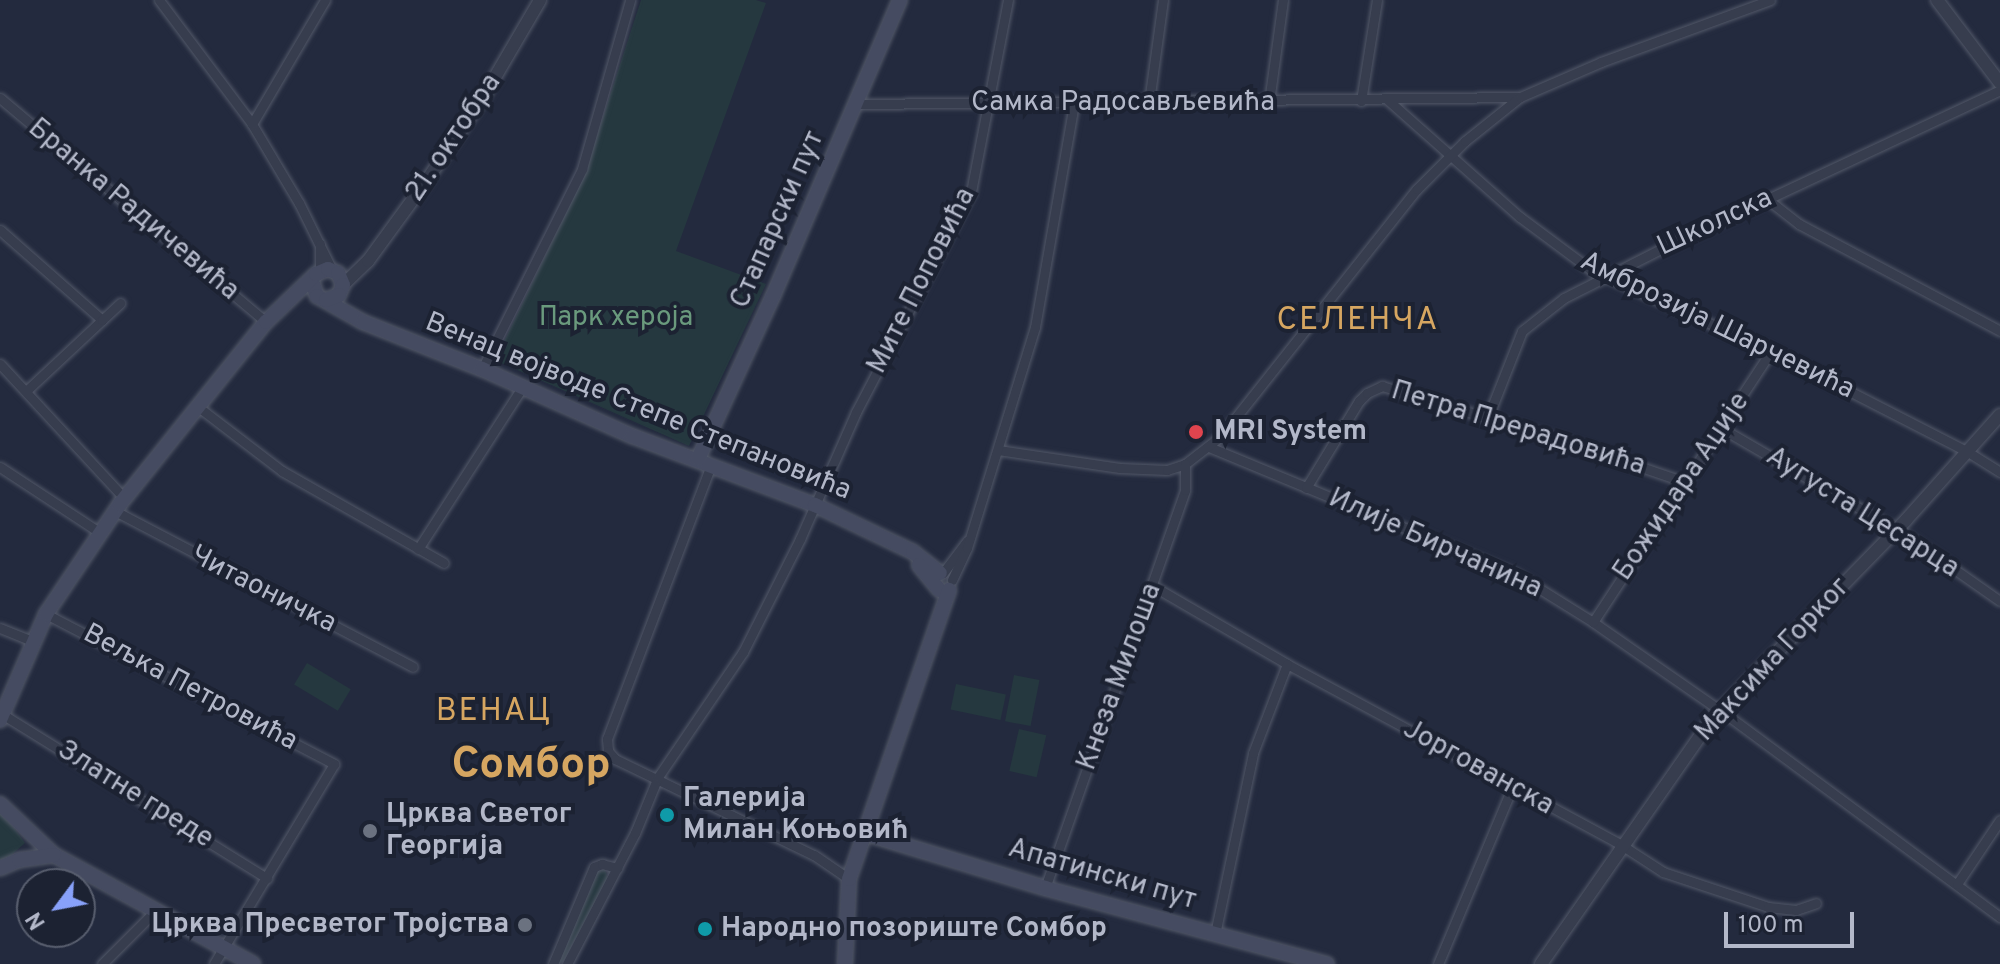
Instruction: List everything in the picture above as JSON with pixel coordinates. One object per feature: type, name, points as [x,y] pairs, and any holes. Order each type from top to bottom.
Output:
[{"type":"main road","name":"Стапарски пут","points":[[704,462],[900,0]]},
{"type":"main road","points":[[325,273],[343,287],[349,314]]},
{"type":"main road","points":[[323,299],[313,289],[325,273]]},
{"type":"main road","points":[[1,717],[46,614],[99,532],[266,322],[325,273]]},
{"type":"main road","points":[[285,304],[336,298],[343,287]]},
{"type":"main road","name":"Венац војводе Степе Степановића","points":[[323,299],[349,314],[482,369],[521,389],[815,505],[906,550],[943,581]]},
{"type":"main road","points":[[845,964],[849,879],[932,637],[943,581]]},
{"type":"main road","points":[[0,804],[54,855],[253,964]]},
{"type":"main road","points":[[19,860],[29,848],[28,833]]},
{"type":"main road","name":"Апатински пут","points":[[864,833],[1045,888],[1327,964]]},
{"type":"main road","points":[[0,868],[19,860],[54,855]]},
{"type":"street","points":[[159,0],[252,124],[320,241],[325,273],[360,269]]},
{"type":"street","points":[[252,124],[325,0]]},
{"type":"street","name":"21. октобра","points":[[343,287],[360,269],[484,96],[540,0]]},
{"type":"street","points":[[482,369],[582,169],[630,0]]},
{"type":"street","name":"Мите Поповића","points":[[567,964],[617,868],[658,777],[743,652],[815,505],[862,399],[971,192],[1008,0]]},
{"type":"street","points":[[1149,102],[1163,0]]},
{"type":"street","points":[[1269,102],[1283,0]]},
{"type":"street","points":[[1361,101],[1377,0]]},
{"type":"street","points":[[998,450],[1120,468],[1167,470],[1185,464],[1209,447],[1417,189],[1452,153],[1520,97],[1616,56],[1770,0]]},
{"type":"street","points":[[1937,0],[2000,83]]},
{"type":"street","name":"Школска","points":[[1488,417],[1522,331],[1564,298],[1604,276],[2000,90]]},
{"type":"street","name":"Самка Радосављевића","points":[[857,104],[1520,97]]},
{"type":"street","name":"Бранка Радичевића","points":[[0,98],[266,322]]},
{"type":"street","points":[[1388,100],[1452,153]]},
{"type":"street","points":[[943,581],[969,539],[1035,327],[1074,104]]},
{"type":"street","name":"Амброзија Шарчевића","points":[[1452,153],[1520,217],[1604,276],[1771,351],[1968,452],[2000,472]]},
{"type":"street","points":[[1767,199],[1799,224],[2000,331]]},
{"type":"street","points":[[0,230],[102,320]]},
{"type":"street","points":[[26,391],[120,303]]},
{"type":"street","name":"Божидара Аџије","points":[[1593,622],[1771,351]]},
{"type":"street","points":[[0,364],[124,498]]},
{"type":"street","name":"Петра Прерадовића","points":[[1306,488],[1359,401],[1373,389],[1382,386],[1488,417],[1685,482]]},
{"type":"street","points":[[418,549],[521,389]]},
{"type":"street","points":[[197,406],[282,471],[444,563]]},
{"type":"street","name":"Максима Горког","points":[[1541,964],[1719,710],[1897,529],[2000,415]]},
{"type":"street","name":"Аугуста Цесарца","points":[[1721,428],[1897,529],[2000,601]]},
{"type":"street","name":"Илије Бирчанина","points":[[1209,447],[1516,574],[1593,622],[1719,710],[2000,917]]},
{"type":"street","points":[[704,462],[607,739],[608,751],[615,759],[658,777],[814,855],[849,879]]},
{"type":"street","name":"Кнеза Милоша","points":[[1045,888],[1185,490],[1185,464]]},
{"type":"street","points":[[0,467],[99,532]]},
{"type":"street","name":"Читаоничка","points":[[115,511],[413,667]]},
{"type":"street","name":"Јоргованска","points":[[1153,586],[1287,664],[1623,846],[1663,872],[1734,898],[1796,910],[1816,903]]},
{"type":"street","name":"Вељка Петровића","points":[[46,614],[334,764],[267,878]]},
{"type":"street","points":[[0,628],[33,641]]},
{"type":"street","points":[[1215,934],[1245,784],[1263,722],[1287,664]]},
{"type":"street","name":"Златне греде","points":[[1,717],[267,878]]},
{"type":"street","points":[[1438,964],[1513,786]]},
{"type":"street","points":[[1957,884],[2000,820]]},
{"type":"street","points":[[553,964],[594,867],[602,864],[617,868]]},
{"type":"street","points":[[214,964],[267,878]]},
{"type":"street","points":[[102,964],[156,910]]},
{"type":"green space","name":"Парк хероја","points":[[641,0],[756,0],[766,3],[676,251],[766,284],[689,446],[495,360],[583,178]]},
{"type":"green space","points":[[307,663],[351,689],[338,711],[294,684]]},
{"type":"green space","points":[[1014,675],[1040,680],[1031,726],[1005,721]]},
{"type":"green space","points":[[956,684],[1006,695],[1000,720],[951,709]]},
{"type":"green space","points":[[1019,729],[1046,735],[1037,777],[1009,771]]},
{"type":"green space","points":[[0,808],[25,843],[0,865]]},
{"type":"green space","points":[[599,869],[605,870],[608,878],[563,962],[559,963],[557,960],[593,873]]},
{"type":"place","name":"MRI System","points":[[1196,432]]},
{"type":"place","name":"Галерија Милан Коњовић","points":[[667,815]]},
{"type":"place","name":"Црква Светог Георгија","points":[[370,831]]},
{"type":"place","name":"Црква Пресветог Тројства","points":[[525,925]]},
{"type":"place","name":"Народно позориште Сомбор","points":[[705,929]]},
{"type":"district","name":"СЕЛЕНЧА","points":[[1358,321]]},
{"type":"district","name":"ВЕНАЦ","points":[[494,712]]},
{"type":"district","name":"Сомбор","points":[[531,766]]}]
